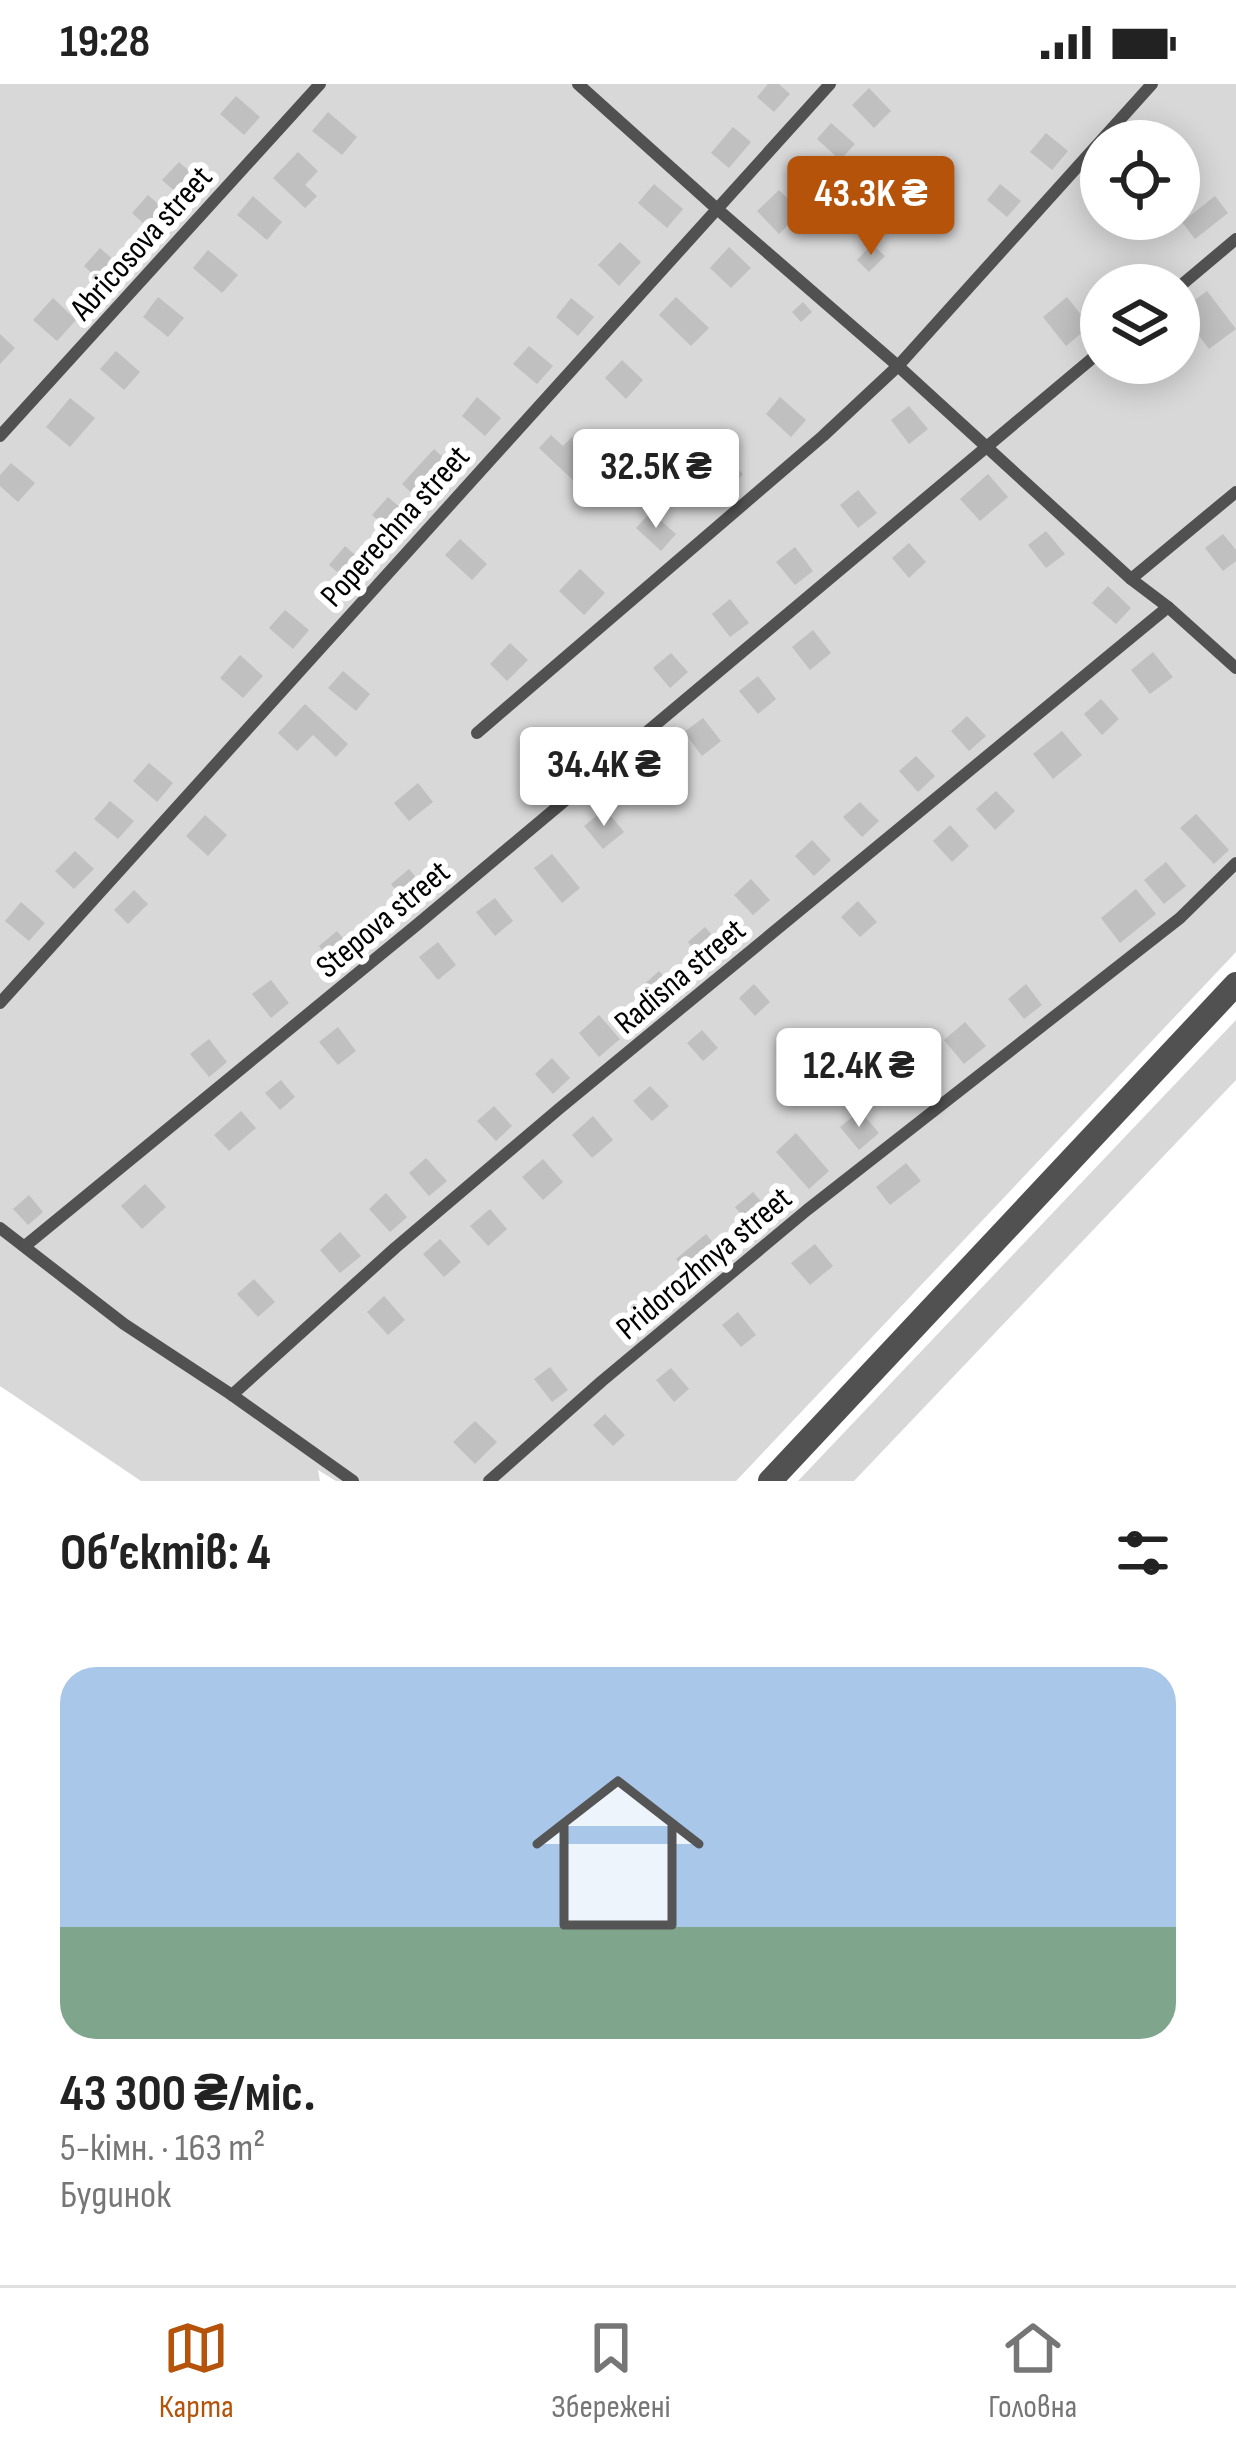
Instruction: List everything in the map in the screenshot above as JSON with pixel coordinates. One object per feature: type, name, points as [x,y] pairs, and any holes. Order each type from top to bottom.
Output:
[{"type":"street","points":[[770,1481],[1236,984]]},
{"type":"lane","name":"Abricosova street","points":[[0,436],[320,84]]},
{"type":"lane","points":[[578,84],[1236,668]]},
{"type":"lane","name":"Poperechna street","points":[[0,1003],[830,84]]},
{"type":"lane","points":[[477,733],[898,366],[1152,84]]},
{"type":"lane","points":[[1200,269],[1236,239]]},
{"type":"lane","name":"Stepova street","points":[[25,1246],[1080,369]]},
{"type":"lane","points":[[1131,578],[1236,492]]},
{"type":"lane","name":"Radisna street","points":[[232,1395],[544,1122],[1168,607]]},
{"type":"lane","name":"Pridorozhnya street","points":[[489,1481],[807,1210],[1180,918],[1236,863]]},
{"type":"lane","points":[[0,1228],[124,1324],[353,1481]]},
{"type":"shaded area","points":[[0,84],[1236,84],[1236,952],[736,1481],[336,1481],[318,1470],[320,1481],[141,1481],[0,1386]]},
{"type":"shaded area","points":[[1236,1020],[1236,1080],[854,1481],[798,1481]]},
{"type":"building","points":[[768,84],[779,84],[790,94],[774,112],[757,97]]},
{"type":"building","points":[[869,88],[891,111],[874,128],[852,105]]},
{"type":"building","points":[[236,96],[260,117],[244,135],[220,114]]},
{"type":"building","points":[[328,112],[357,137],[342,155],[312,131]]},
{"type":"building","points":[[831,123],[855,144],[840,160],[817,139]]},
{"type":"building","points":[[733,127],[751,142],[729,168],[711,153]]},
{"type":"building","points":[[1046,133],[1068,151],[1052,170],[1030,152]]},
{"type":"building","points":[[298,152],[318,171],[305,185],[317,196],[305,208],[273,178]]},
{"type":"building","points":[[179,162],[202,183],[186,201],[162,180]]},
{"type":"building","points":[[654,184],[683,209],[667,228],[638,203]]},
{"type":"building","points":[[1000,184],[1021,201],[1007,217],[987,200]]},
{"type":"building","points":[[779,190],[801,212],[779,234],[757,211]]},
{"type":"building","points":[[148,195],[172,216],[156,235],[132,213]]},
{"type":"building","points":[[253,196],[282,222],[267,240],[237,215]]},
{"type":"building","points":[[1215,196],[1228,213],[1200,235],[1200,208]]},
{"type":"building","points":[[620,242],[641,262],[619,286],[598,265]]},
{"type":"building","points":[[872,244],[885,256],[869,272],[857,260]]},
{"type":"building","points":[[729,247],[751,268],[731,288],[710,268]]},
{"type":"building","points":[[100,248],[124,269],[108,288],[84,266]]},
{"type":"building","points":[[208,250],[238,275],[222,293],[193,268]]},
{"type":"building","points":[[1207,291],[1236,329],[1209,349],[1200,337],[1200,296]]},
{"type":"building","points":[[158,297],[184,318],[168,337],[143,317]]},
{"type":"building","points":[[676,297],[709,328],[691,346],[659,315]]},
{"type":"building","points":[[1067,297],[1080,313],[1080,334],[1066,346],[1043,317]]},
{"type":"building","points":[[53,298],[76,320],[57,341],[33,320]]},
{"type":"building","points":[[571,298],[594,317],[578,336],[556,317]]},
{"type":"building","points":[[803,302],[812,312],[801,322],[792,312]]},
{"type":"building","points":[[0,334],[15,348],[0,364]]},
{"type":"building","points":[[529,346],[553,366],[537,384],[513,364]]},
{"type":"building","points":[[116,351],[140,372],[124,390],[100,369]]},
{"type":"building","points":[[622,360],[643,380],[626,399],[605,378]]},
{"type":"building","points":[[477,397],[501,418],[485,436],[462,416]]},
{"type":"building","points":[[780,397],[806,420],[791,437],[766,414]]},
{"type":"building","points":[[70,398],[95,418],[70,447],[46,427]]},
{"type":"building","points":[[909,406],[928,429],[909,444],[891,420]]},
{"type":"building","points":[[551,435],[563,446],[572,437],[598,462],[577,484],[539,448]]},
{"type":"building","points":[[434,449],[457,470],[425,505],[402,484]]},
{"type":"building","points":[[718,452],[743,474],[728,491],[703,468]]},
{"type":"building","points":[[11,463],[35,483],[18,502],[0,486],[0,475]]},
{"type":"building","points":[[988,474],[1008,497],[980,521],[960,499]]},
{"type":"building","points":[[858,490],[877,513],[858,528],[840,505]]},
{"type":"building","points":[[388,497],[412,518],[396,536],[372,515]]},
{"type":"building","points":[[651,512],[676,534],[661,551],[636,528]]},
{"type":"building","points":[[1046,531],[1065,554],[1046,568],[1028,545]]},
{"type":"building","points":[[1223,534],[1236,550],[1236,561],[1223,571],[1205,548]]},
{"type":"building","points":[[460,539],[487,564],[472,580],[445,555]]},
{"type":"building","points":[[909,543],[926,562],[909,578],[892,558]]},
{"type":"building","points":[[345,546],[370,568],[354,586],[329,565]]},
{"type":"building","points":[[795,547],[813,571],[795,585],[776,562]]},
{"type":"building","points":[[580,569],[605,593],[584,615],[559,591]]},
{"type":"building","points":[[1108,586],[1131,608],[1116,624],[1092,603]]},
{"type":"building","points":[[730,599],[749,623],[730,637],[712,614]]},
{"type":"building","points":[[285,610],[309,630],[293,649],[269,628]]},
{"type":"building","points":[[813,630],[831,653],[810,670],[792,647]]},
{"type":"building","points":[[510,643],[528,660],[507,681],[490,664]]},
{"type":"building","points":[[1153,652],[1173,677],[1150,694],[1131,670]]},
{"type":"building","points":[[671,653],[688,672],[670,688],[653,668]]},
{"type":"building","points":[[240,655],[263,676],[243,698],[220,678]]},
{"type":"building","points":[[343,671],[370,694],[356,711],[328,688]]},
{"type":"building","points":[[758,676],[776,699],[758,714],[739,691]]},
{"type":"building","points":[[1101,699],[1119,719],[1102,735],[1084,714]]},
{"type":"building","points":[[305,704],[348,744],[336,757],[313,735],[297,751],[278,733]]},
{"type":"building","points":[[967,716],[986,736],[969,751],[951,731]]},
{"type":"building","points":[[703,718],[721,741],[702,756],[684,732]]},
{"type":"building","points":[[1062,731],[1082,755],[1053,779],[1033,754]]},
{"type":"building","points":[[547,751],[566,773],[542,795],[523,772]]},
{"type":"building","points":[[916,756],[935,776],[918,792],[899,771]]},
{"type":"building","points":[[149,763],[173,783],[157,802],[133,781]]},
{"type":"building","points":[[650,764],[669,787],[650,802],[632,778]]},
{"type":"building","points":[[418,783],[433,802],[409,821],[394,803]]},
{"type":"building","points":[[996,791],[1015,811],[995,830],[976,809]]},
{"type":"building","points":[[110,801],[134,821],[118,839],[94,819]]},
{"type":"building","points":[[860,802],[879,821],[862,837],[843,817]]},
{"type":"building","points":[[605,809],[624,832],[603,849],[584,826]]},
{"type":"building","points":[[1196,814],[1229,850],[1214,864],[1180,828]]},
{"type":"building","points":[[205,815],[227,835],[208,856],[186,836]]},
{"type":"building","points":[[950,825],[969,846],[952,862],[933,841]]},
{"type":"building","points":[[812,840],[831,860],[814,876],[795,856]]},
{"type":"building","points":[[75,851],[94,869],[74,889],[55,871]]},
{"type":"building","points":[[552,854],[580,888],[562,903],[534,868]]},
{"type":"building","points":[[1166,862],[1186,886],[1164,904],[1144,880]]},
{"type":"building","points":[[409,869],[428,892],[409,907],[391,884]]},
{"type":"building","points":[[751,879],[770,900],[753,915],[734,895]]},
{"type":"building","points":[[1136,889],[1156,914],[1120,943],[1101,918]]},
{"type":"building","points":[[134,890],[148,904],[128,924],[114,910]]},
{"type":"building","points":[[495,898],[513,921],[495,936],[476,912]]},
{"type":"building","points":[[858,901],[877,922],[860,937],[841,917]]},
{"type":"building","points":[[21,902],[45,923],[29,941],[5,921]]},
{"type":"building","points":[[705,927],[726,951],[708,966],[688,942]]},
{"type":"building","points":[[337,931],[356,954],[337,969],[319,946]]},
{"type":"building","points":[[438,942],[456,965],[438,980],[419,957]]},
{"type":"building","points":[[659,971],[674,988],[654,1007],[639,989]]},
{"type":"building","points":[[271,980],[289,1003],[271,1018],[252,994]]},
{"type":"building","points":[[754,984],[770,1002],[755,1016],[739,998]]},
{"type":"building","points":[[1026,984],[1042,1005],[1024,1019],[1008,999]]},
{"type":"building","points":[[599,1015],[620,1039],[599,1057],[579,1033]]},
{"type":"building","points":[[965,1022],[986,1046],[964,1064],[944,1040]]},
{"type":"building","points":[[338,1027],[356,1051],[338,1065],[319,1042]]},
{"type":"building","points":[[702,1030],[718,1048],[703,1061],[687,1043]]},
{"type":"building","points":[[209,1039],[227,1062],[209,1077],[190,1054]]},
{"type":"building","points":[[552,1058],[570,1078],[553,1094],[535,1074]]},
{"type":"building","points":[[913,1060],[937,1086],[916,1105],[892,1079]]},
{"type":"building","points":[[281,1080],[295,1097],[280,1110],[265,1093]]},
{"type":"building","points":[[650,1086],[669,1106],[652,1121],[633,1101]]},
{"type":"building","points":[[494,1106],[512,1126],[496,1141],[477,1121]]},
{"type":"building","points":[[241,1111],[256,1128],[229,1151],[214,1135]]},
{"type":"building","points":[[860,1111],[879,1133],[859,1150],[840,1127]]},
{"type":"building","points":[[593,1116],[613,1140],[592,1158],[572,1135]]},
{"type":"building","points":[[796,1133],[829,1171],[809,1189],[776,1152]]},
{"type":"building","points":[[426,1158],[447,1181],[429,1196],[409,1173]]},
{"type":"building","points":[[543,1159],[563,1182],[543,1200],[522,1177]]},
{"type":"building","points":[[906,1163],[921,1181],[890,1205],[876,1187]]},
{"type":"building","points":[[145,1184],[166,1207],[142,1229],[121,1206]]},
{"type":"building","points":[[753,1192],[773,1215],[754,1230],[735,1207]]},
{"type":"building","points":[[386,1193],[407,1217],[390,1232],[369,1209]]},
{"type":"building","points":[[29,1195],[43,1212],[28,1225],[13,1209]]},
{"type":"building","points":[[490,1209],[507,1229],[488,1246],[470,1226]]},
{"type":"building","points":[[340,1232],[361,1256],[340,1273],[320,1250]]},
{"type":"building","points":[[706,1234],[725,1257],[696,1282],[676,1259]]},
{"type":"building","points":[[440,1239],[461,1262],[444,1277],[423,1254]]},
{"type":"building","points":[[815,1244],[833,1266],[810,1285],[791,1263]]},
{"type":"building","points":[[254,1279],[275,1302],[258,1317],[237,1294]]},
{"type":"building","points":[[384,1296],[405,1320],[388,1335],[367,1312]]},
{"type":"building","points":[[738,1312],[756,1335],[741,1347],[722,1325]]},
{"type":"building","points":[[550,1367],[568,1390],[552,1402],[534,1379]]},
{"type":"building","points":[[671,1368],[689,1389],[674,1402],[656,1380]]},
{"type":"building","points":[[605,1414],[625,1435],[613,1446],[593,1425]]},
{"type":"building","points":[[475,1421],[497,1442],[475,1464],[453,1442]]}]
